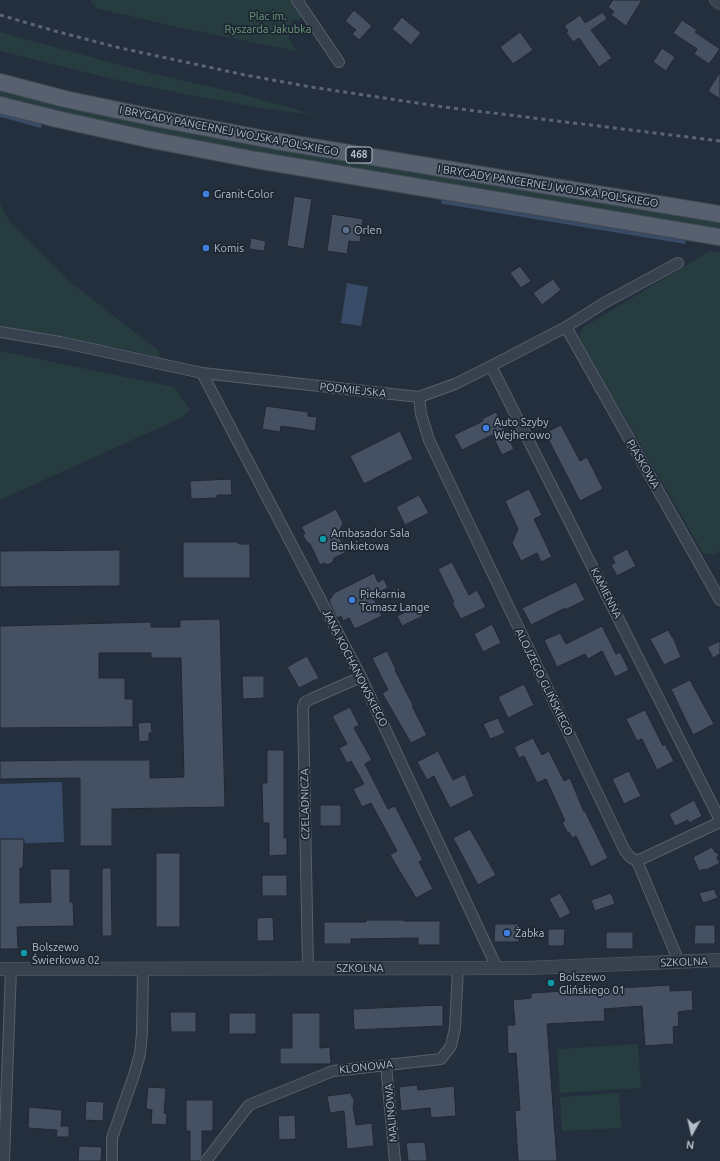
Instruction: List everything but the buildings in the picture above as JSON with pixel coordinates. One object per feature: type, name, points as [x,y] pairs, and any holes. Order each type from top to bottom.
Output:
[{"type":"main road","name":"I BRYGADY PANCERNEJ WOJSKA POLSKIEGO","points":[[0,82],[66,99],[268,140],[720,214]]},
{"type":"main road","name":"I BRYGADY PANCERNEJ WOJSKA POLSKIEGO","points":[[0,105],[152,140],[256,160],[720,237]]},
{"type":"street","points":[[296,0],[339,62]]},
{"type":"street","name":"PODMIEJSKA","points":[[0,332],[68,344],[202,373],[419,397],[455,384],[566,328],[604,304],[678,263]]},
{"type":"street","name":"PIASKOWA","points":[[566,328],[720,600]]},
{"type":"street","name":"KAMIENNA","points":[[491,366],[720,821],[637,861]]},
{"type":"street","name":"JANA KOCHANOWSKIEGO","points":[[202,373],[362,677],[497,968]]},
{"type":"street","name":"ALOJZEGO GLIŃSKIEGO","points":[[419,397],[421,414],[429,440],[625,851],[630,857],[637,861],[678,962]]},
{"type":"street","name":"CZELADNICZA","points":[[308,968],[303,708],[305,702],[362,677]]},
{"type":"street","name":"SZKOLNA","points":[[6,969],[527,968],[720,960]]},
{"type":"street","points":[[112,1161],[112,1138],[140,1054],[142,1033],[143,968]]},
{"type":"street","name":"KLONOWA","points":[[206,1161],[249,1105],[333,1071],[441,1059],[451,1046],[455,1028],[458,968]]},
{"type":"street","points":[[4,1161],[3,1107],[6,969]]},
{"type":"street","name":"MALINOWA","points":[[386,1065],[395,1161]]},
{"type":"green space","name":"Plac im. Ryszarda Jakubka","points":[[90,0],[291,0],[302,16],[300,21],[292,19],[289,38],[297,51],[172,26],[96,8]]},
{"type":"green space","points":[[0,32],[142,71],[238,93],[315,115],[261,108],[189,95],[117,80],[0,51]]},
{"type":"green space","points":[[0,90],[330,158],[720,222],[720,232],[262,156],[0,99]]},
{"type":"green space","points":[[0,204],[11,224],[70,282],[159,351],[160,358],[133,351],[0,328]]},
{"type":"green space","points":[[710,251],[720,253],[720,551],[714,555],[703,553],[579,338],[582,328]]},
{"type":"green space","points":[[0,351],[174,387],[190,409],[183,417],[0,500]]},
{"type":"green space","points":[[638,1044],[641,1088],[560,1093],[557,1049]]},
{"type":"green space","points":[[619,1093],[621,1128],[562,1131],[560,1097]]},
{"type":"water","points":[[347,283],[368,287],[361,326],[341,323]]},
{"type":"water","points":[[62,782],[64,842],[0,844],[0,784]]},
{"type":"waterway","points":[[0,115],[40,126]]},
{"type":"waterway","points":[[443,202],[684,242]]},
{"type":"railway","points":[[0,15],[116,47],[245,75],[311,87],[444,107],[720,141]]},
{"type":"place","name":"Granit-Color","points":[[206,194]]},
{"type":"place","name":"Orlen","points":[[346,230]]},
{"type":"place","name":"Komis","points":[[206,248]]},
{"type":"place","name":"Auto Szyby Wejherowo","points":[[486,428]]},
{"type":"place","name":"Ambasador Sala Bankietowa","points":[[323,539]]},
{"type":"place","name":"Piekarnia Tomasz Lange","points":[[352,600]]},
{"type":"place","name":"Żabka","points":[[507,933]]},
{"type":"place","name":"Bolszewo Świerkowa 02","points":[[24,953]]},
{"type":"place","name":"Bolszewo Glińskiego 01","points":[[551,983]]}]
